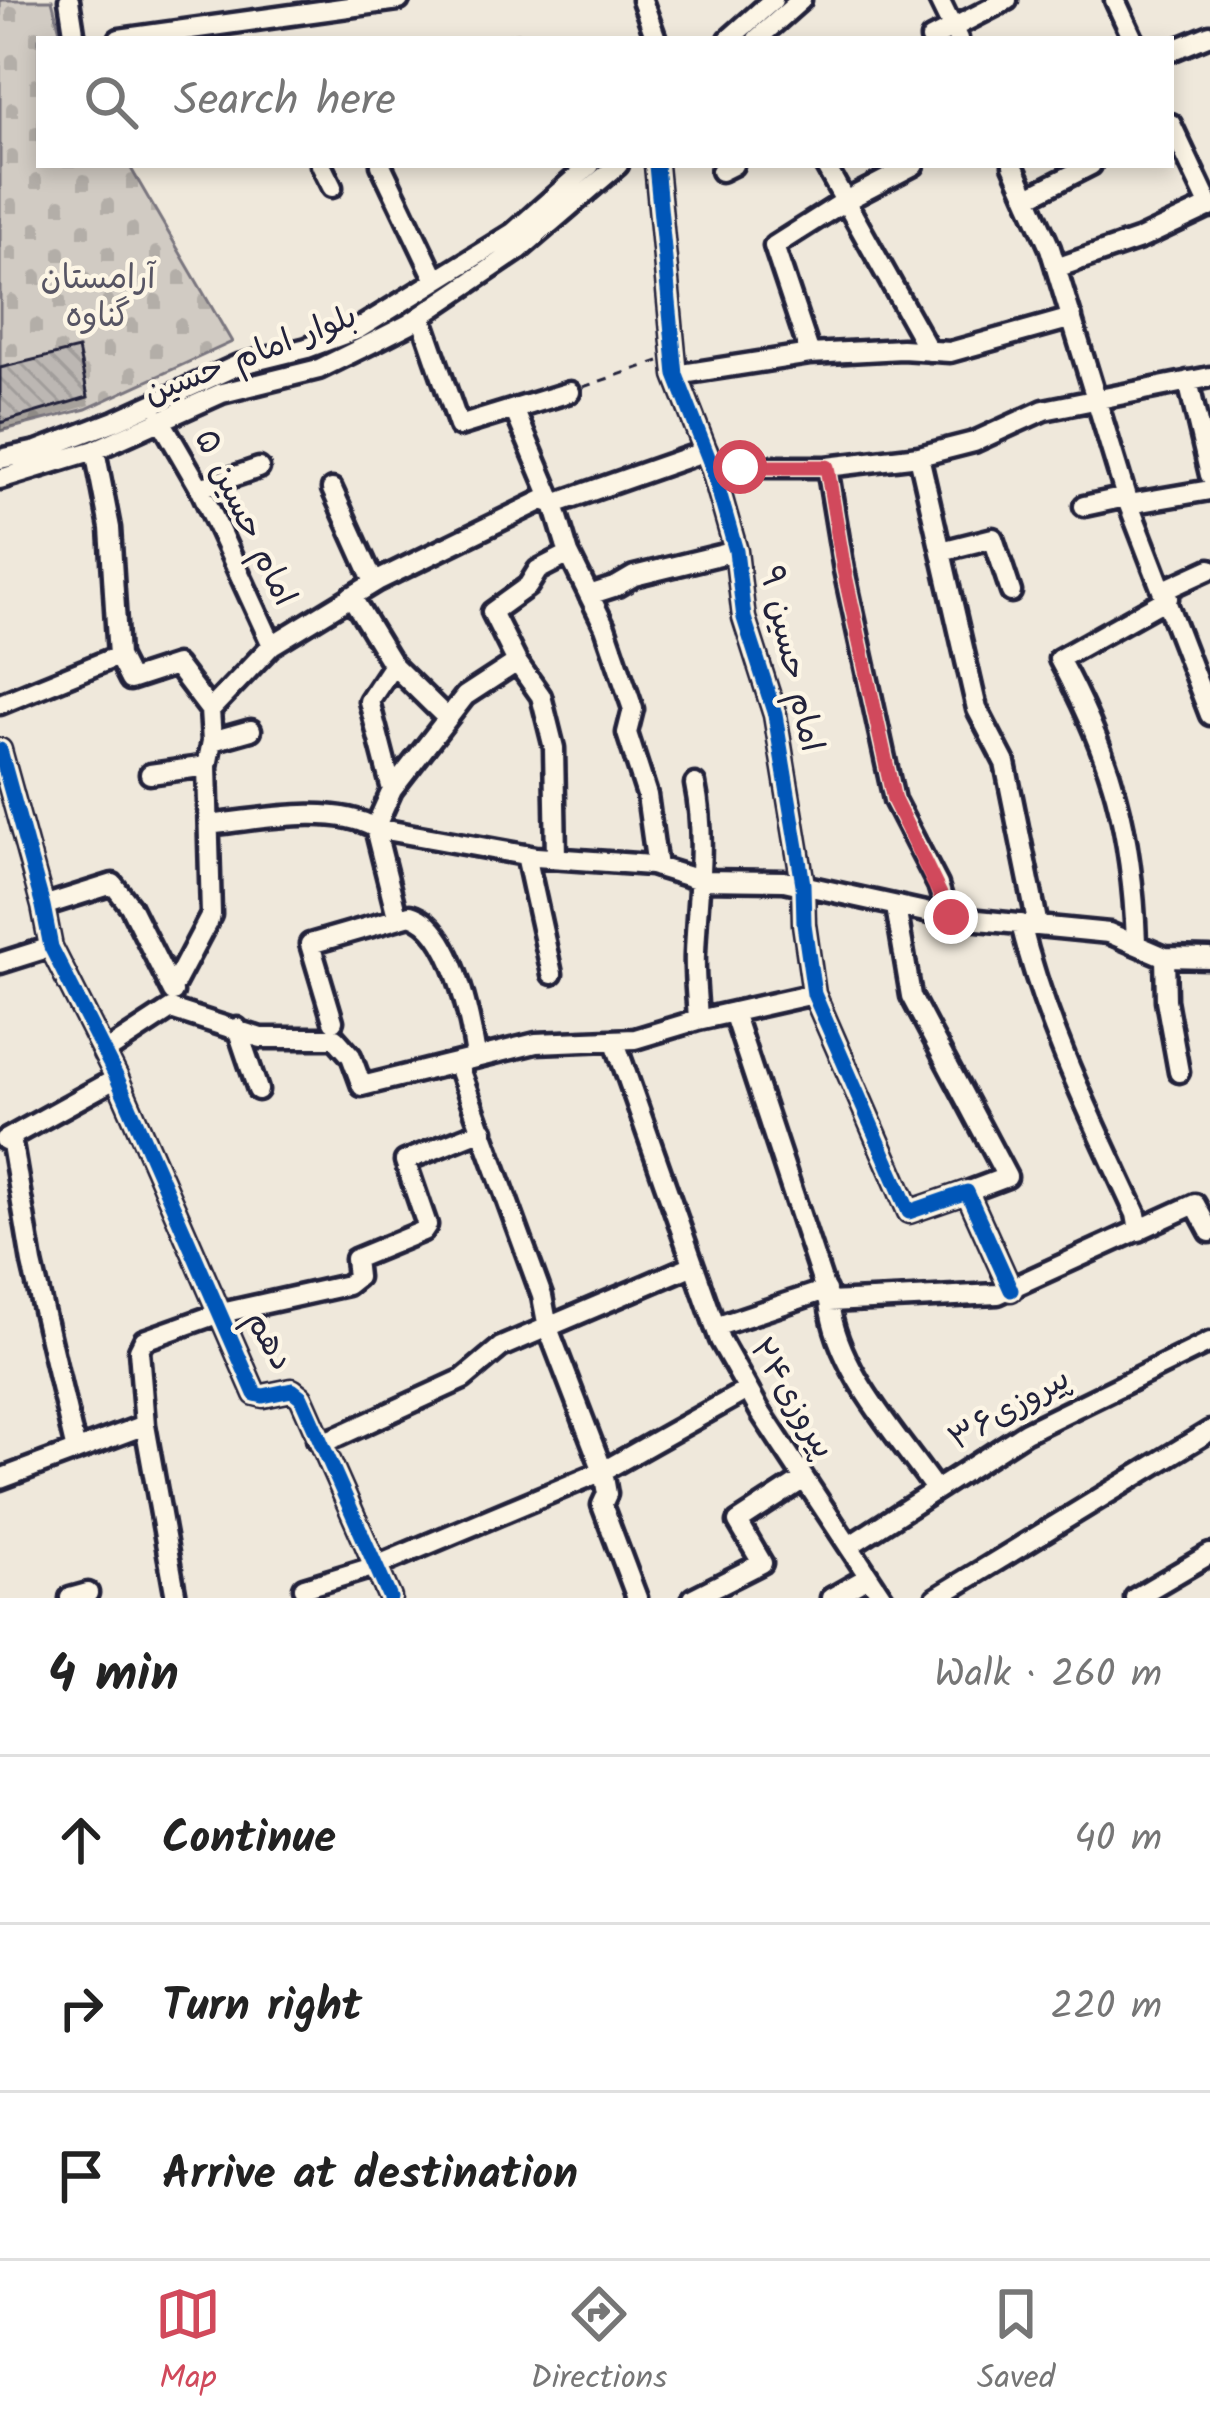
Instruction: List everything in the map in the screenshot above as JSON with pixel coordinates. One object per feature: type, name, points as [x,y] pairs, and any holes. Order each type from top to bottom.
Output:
[{"type":"street","points":[[69,0],[75,36]]},
{"type":"street","points":[[168,36],[251,31],[345,4],[398,0]]},
{"type":"street","points":[[642,0],[655,36]]},
{"type":"street","points":[[732,36],[773,0]]},
{"type":"street","points":[[760,36],[801,0]]},
{"type":"street","points":[[939,0],[955,33],[1006,0]]},
{"type":"street","points":[[1114,0],[1132,36]]},
{"type":"street","points":[[1174,50],[1210,35]]},
{"type":"street","points":[[1056,268],[1140,239],[1210,207],[1174,133]]},
{"type":"street","points":[[322,168],[332,187]]},
{"type":"street","points":[[382,168],[436,280]]},
{"type":"street","points":[[0,459],[38,451],[115,421],[238,365],[307,348],[358,328],[512,233],[587,168]]},
{"type":"street","name":"بلوار امام حسین","points":[[0,479],[95,450],[237,388],[320,369],[421,316],[520,249],[615,168]]},
{"type":"street","name":"امام حسین ۹","points":[[656,168],[674,365],[736,551],[744,619],[775,715],[803,884],[814,994],[909,1212],[967,1192]]},
{"type":"street","points":[[827,168],[928,351]]},
{"type":"street","points":[[810,354],[773,246],[908,168]]},
{"type":"street","points":[[1015,168],[1056,268],[1128,501],[1210,715]]},
{"type":"street","points":[[1030,196],[1085,168]]},
{"type":"street","points":[[421,316],[459,426],[570,392]]},
{"type":"street","points":[[674,365],[810,354],[950,352],[1072,317]]},
{"type":"street","points":[[210,710],[272,645],[374,582],[543,500],[554,504],[709,459],[827,467],[920,456],[974,442],[1044,410],[1210,376]]},
{"type":"street","points":[[1188,380],[1210,475]]},
{"type":"street","points":[[514,409],[633,709],[626,734],[647,795],[657,866]]},
{"type":"street","name":"امام حسین ۵","points":[[160,419],[200,488],[272,645]]},
{"type":"street","points":[[95,450],[110,528],[118,656],[130,680],[176,665],[210,710],[211,915],[173,987],[171,1009]]},
{"type":"street","points":[[920,456],[977,709],[1005,763],[1032,967],[1069,1069],[1136,1214],[1139,1231]]},
{"type":"street","points":[[827,467],[894,800],[938,885],[948,916]]},
{"type":"street","points":[[200,488],[259,468]]},
{"type":"street","points":[[332,489],[374,582]]},
{"type":"street","points":[[1084,506],[1210,490]]},
{"type":"street","points":[[941,551],[993,538],[1011,592]]},
{"type":"street","points":[[589,595],[634,576],[736,551]]},
{"type":"street","points":[[556,857],[554,748],[541,696],[492,612],[528,586],[538,570],[569,554]]},
{"type":"street","points":[[1136,942],[1134,881],[1119,797],[1083,703],[1059,658],[1210,569]]},
{"type":"street","points":[[351,596],[393,665],[447,718]]},
{"type":"street","points":[[0,704],[118,656]]},
{"type":"street","points":[[397,916],[375,828],[392,790],[465,696],[517,662]]},
{"type":"street","points":[[392,790],[369,700],[393,665]]},
{"type":"street","points":[[212,740],[251,730]]},
{"type":"street","name":"دهم","points":[[0,750],[51,947],[117,1078],[217,1313],[255,1394],[292,1390],[301,1397],[390,1598]]},
{"type":"street","points":[[150,774],[207,766]]},
{"type":"street","points":[[695,784],[703,819],[695,958],[698,1020]]},
{"type":"street","points":[[208,825],[295,817],[359,818],[375,828],[526,855],[657,866],[700,880],[803,884],[948,916],[1109,933],[1165,957],[1210,958]]},
{"type":"street","points":[[526,855],[552,974]]},
{"type":"street","points":[[44,906],[113,884],[130,906],[173,987]]},
{"type":"street","points":[[896,907],[911,996],[1007,1178],[967,1192],[1011,1290]]},
{"type":"street","points":[[333,1021],[310,944],[397,916],[419,917],[443,947],[469,1012],[467,1060],[483,1130],[542,1296],[548,1328],[603,1472],[608,1494],[602,1504],[637,1598]]},
{"type":"street","points":[[0,963],[51,947]]},
{"type":"street","points":[[1165,957],[1166,1000],[1179,1072]]},
{"type":"street","points":[[104,1053],[171,1009],[261,1038],[335,1038],[352,1055],[362,1085],[536,1043],[615,1042],[658,1034],[698,1020],[814,994]]},
{"type":"street","points":[[733,1012],[831,1320],[854,1371],[934,1489]]},
{"type":"street","points":[[238,1028],[258,1090]]},
{"type":"street","name":"پیروزی۲۴","points":[[615,1042],[715,1327],[747,1390],[883,1598]]},
{"type":"street","points":[[76,1451],[6,1140],[117,1078]]},
{"type":"street","points":[[176,1598],[145,1425],[139,1350],[144,1340],[217,1313],[347,1286],[357,1277],[356,1259],[423,1231],[427,1225],[405,1161],[483,1130]]},
{"type":"street","points":[[715,1327],[827,1296],[1011,1290],[1195,1204],[1210,1232]]},
{"type":"street","points":[[317,1439],[339,1436],[463,1379],[501,1347],[691,1266]]},
{"type":"street","name":"پیروزی۳۶","points":[[849,1546],[1026,1432],[1210,1342]]},
{"type":"street","points":[[304,1588],[376,1566],[603,1472],[747,1390]]},
{"type":"street","points":[[0,1479],[145,1425]]},
{"type":"street","points":[[936,1598],[1210,1431]]},
{"type":"street","points":[[693,1598],[762,1563],[738,1522],[804,1479]]},
{"type":"street","points":[[1135,1598],[1210,1555]]},
{"type":"street","points":[[831,1598],[868,1577]]},
{"type":"path","points":[[570,392],[674,365]]},
{"type":"green space","name":"آرامستان گناوه","points":[[0,0],[52,0],[61,36],[36,36],[36,168],[131,168],[232,342],[86,409],[0,431]]},
{"type":"building","points":[[78,349],[88,397],[0,423],[0,368]]},
{"type":"cycle path","points":[[656,168],[676,375],[712,467],[736,551],[744,618],[775,715],[803,884],[814,994],[909,1212],[967,1192],[1011,1290]]},
{"type":"cycle path","points":[[0,750],[51,947],[117,1078],[255,1394],[292,1390],[301,1397],[390,1598]]},
{"type":"route","points":[[740,467],[827,467],[844,570],[894,800],[951,917]]}]
